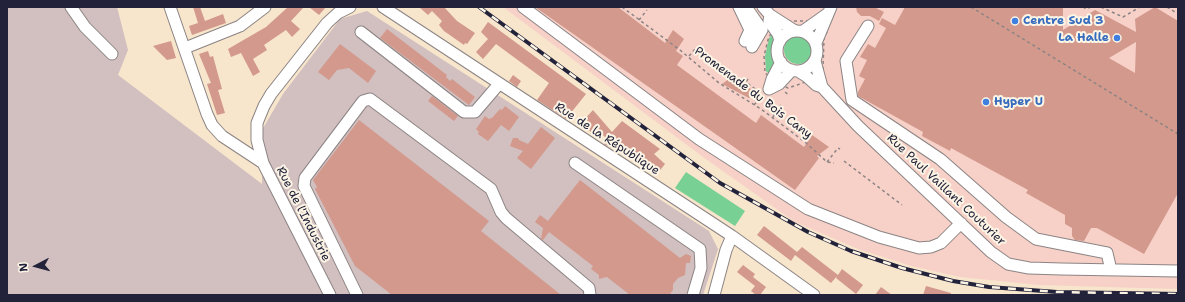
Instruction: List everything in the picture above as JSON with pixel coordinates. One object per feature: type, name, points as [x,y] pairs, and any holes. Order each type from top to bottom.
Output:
[{"type":"street","points":[[71,7],[85,27],[112,54]]},
{"type":"street","name":"Rue de l'Industrie","points":[[170,7],[212,125],[222,136],[263,163],[330,295]]},
{"type":"street","points":[[185,48],[240,26],[265,7]]},
{"type":"street","points":[[263,163],[257,140],[257,132],[259,115],[264,106],[327,22],[338,13],[350,7]]},
{"type":"street","name":"Rue de la République","points":[[383,7],[732,236],[814,295]]},
{"type":"street","points":[[523,7],[699,139],[808,209],[879,237],[919,248],[931,247],[941,243],[960,223]]},
{"type":"street","points":[[732,7],[745,20]]},
{"type":"street","points":[[740,7],[750,30],[748,44],[761,34],[761,27],[746,7]]},
{"type":"street","points":[[776,37],[799,31],[829,10]]},
{"type":"street","points":[[781,62],[772,79],[770,89],[779,84],[795,70],[808,68],[815,61],[817,50],[816,43],[829,10]]},
{"type":"street","points":[[767,11],[799,31],[808,34],[816,43]]},
{"type":"street","points":[[767,11],[769,21],[778,34],[776,37],[777,52],[781,62],[795,70]]},
{"type":"street","points":[[868,26],[846,61],[852,100],[940,159],[1006,217],[1036,239],[1107,253],[1111,270]]},
{"type":"street","points":[[361,32],[464,112],[475,112],[499,84]]},
{"type":"street","name":"Rue Paul Vaillant Couturier","points":[[815,61],[822,87],[858,126],[991,252],[1008,264],[1029,268],[1178,271]]},
{"type":"street","name":"Rue Paul Vaillant Couturier","points":[[795,70],[806,76],[816,85],[822,87]]},
{"type":"street","points":[[357,295],[304,186],[305,178],[354,112],[363,101],[370,99],[491,189],[501,212],[506,218],[589,288],[590,295]]},
{"type":"street","points":[[575,163],[700,249],[701,268],[694,295]]},
{"type":"street","points":[[714,295],[726,250],[732,236]]},
{"type":"path","name":"Promenade du Bois Cany","points":[[622,7],[689,57],[719,83],[772,117],[805,142],[827,162]]},
{"type":"path","points":[[971,7],[1178,134]]},
{"type":"path","points":[[1082,7],[1086,9],[1091,7]]},
{"type":"path","points":[[1101,7],[1123,17],[1140,7]]},
{"type":"path","points":[[1168,7],[1178,14]]},
{"type":"path","points":[[639,20],[647,10]]},
{"type":"path","points":[[820,72],[824,67],[824,38],[828,32],[824,30]]},
{"type":"path","points":[[769,76],[765,73],[764,56],[767,40],[776,37]]},
{"type":"path","points":[[689,57],[696,48]]},
{"type":"path","points":[[748,78],[746,82],[763,95],[754,106]]},
{"type":"path","points":[[782,85],[788,88],[808,80]]},
{"type":"path","points":[[785,92],[789,95]]},
{"type":"path","points":[[772,117],[781,105]]},
{"type":"path","points":[[827,162],[838,148],[840,149]]},
{"type":"path","points":[[827,162],[834,163]]},
{"type":"path","points":[[844,162],[902,205]]},
{"type":"shaded area","points":[[7,7],[117,7],[128,50],[118,75],[262,184],[262,130],[283,94],[340,19],[367,11],[709,231],[718,249],[703,295],[7,295]]},
{"type":"shaded area","points":[[503,7],[1178,7],[1178,289],[1038,285],[960,277],[911,266],[858,249],[795,222],[703,157]]},
{"type":"green space","points":[[773,34],[774,65],[770,75],[766,71],[765,56],[769,38]]},
{"type":"green space","points":[[798,36],[808,40],[812,50],[808,60],[798,64],[788,60],[784,50],[788,40]]},
{"type":"green space","points":[[686,172],[745,211],[735,226],[675,188]]},
{"type":"building","points":[[193,7],[200,7],[205,21],[223,14],[226,23],[192,35],[189,26],[198,23]]},
{"type":"building","points":[[288,7],[304,7],[291,21],[300,29],[292,37],[286,30],[264,45],[267,50],[253,59],[260,72],[253,76],[241,53],[231,57],[228,49],[266,27]]},
{"type":"building","points":[[309,7],[326,7],[319,15]]},
{"type":"building","points":[[419,7],[444,7],[457,21],[475,33],[467,44],[465,43],[464,45],[444,31],[439,25],[442,21],[432,11],[428,15]]},
{"type":"building","points":[[535,7],[618,7],[665,43],[673,30],[684,39],[676,51],[683,56],[677,65],[756,123],[761,115],[804,147],[812,135],[829,147],[817,156],[819,158],[795,190]]},
{"type":"building","points":[[856,7],[874,7],[884,12],[879,21],[870,16],[861,16],[857,12]]},
{"type":"building","points":[[905,7],[1063,7],[1063,30],[1095,10],[1136,32],[1135,19],[1155,7],[1178,21],[1178,193],[1144,254],[1097,228],[1091,228],[1084,241],[1075,240],[1072,236],[1072,228],[1065,224],[1065,215],[1026,193],[1028,190],[951,148],[950,151],[922,136],[923,132],[858,96],[858,92],[865,79],[859,76],[867,60],[860,57],[868,44],[875,48],[886,28],[879,24],[882,18],[895,25]],"holes":[[[1136,42],[1135,73],[1109,58]]]},
{"type":"building","points":[[488,22],[586,94],[566,119],[537,100],[549,83],[496,44],[483,59],[476,52],[488,39],[481,32]]},
{"type":"building","points":[[387,29],[447,75],[446,77],[450,81],[452,79],[475,97],[469,105],[380,38]]},
{"type":"building","points":[[171,41],[176,58],[167,60],[153,46]]},
{"type":"building","points":[[340,44],[376,71],[368,83],[349,68],[337,70],[329,80],[318,72]]},
{"type":"building","points":[[208,51],[210,57],[213,56],[222,89],[218,90],[225,113],[217,115],[207,84],[211,83],[199,54]]},
{"type":"building","points":[[513,75],[521,81],[517,87],[509,81]]},
{"type":"building","points":[[733,76],[756,93],[749,98],[722,84]]},
{"type":"building","points":[[432,96],[458,116],[454,121],[428,101]]},
{"type":"building","points":[[505,106],[519,117],[509,131],[501,125],[488,141],[478,134],[479,132],[476,129],[485,116],[489,119],[492,118]]},
{"type":"building","points":[[593,110],[612,132],[622,121],[660,149],[654,154],[665,164],[657,174],[643,162],[641,164],[632,156],[631,157],[616,143],[613,149],[604,144],[607,139],[596,128],[592,133],[581,123]]},
{"type":"building","points":[[359,120],[489,221],[481,231],[561,295],[392,295],[355,266],[315,189],[317,187],[313,180]]},
{"type":"building","points":[[541,127],[555,138],[531,169],[517,158],[523,151],[510,146],[513,138],[518,138],[519,140],[528,144]]},
{"type":"building","points":[[580,180],[680,258],[686,254],[691,256],[690,263],[686,263],[685,275],[678,278],[673,284],[673,290],[670,294],[630,295],[607,277],[599,279],[599,275],[591,269],[593,266],[549,232],[543,240],[541,239],[543,228],[535,222],[540,215],[548,221]]},
{"type":"building","points":[[764,226],[797,252],[802,247],[838,275],[842,269],[863,285],[856,294],[836,278],[837,276],[831,283],[795,255],[791,261],[757,235]]},
{"type":"building","points":[[743,265],[755,274],[753,277],[766,287],[760,295],[756,295],[751,291],[755,286],[737,272]]},
{"type":"building","points":[[926,286],[951,293],[951,295],[923,295]]},
{"type":"building","points":[[881,287],[892,295],[875,295]]},
{"type":"railway","points":[[479,7],[720,183],[808,232],[851,251],[902,268],[953,281],[989,287],[1057,292],[1178,294]]},
{"type":"place","name":"Centre Sud 3","points":[[1015,21]]},
{"type":"place","name":"La Halle","points":[[1117,38]]},
{"type":"place","name":"Hyper U","points":[[986,102]]}]
